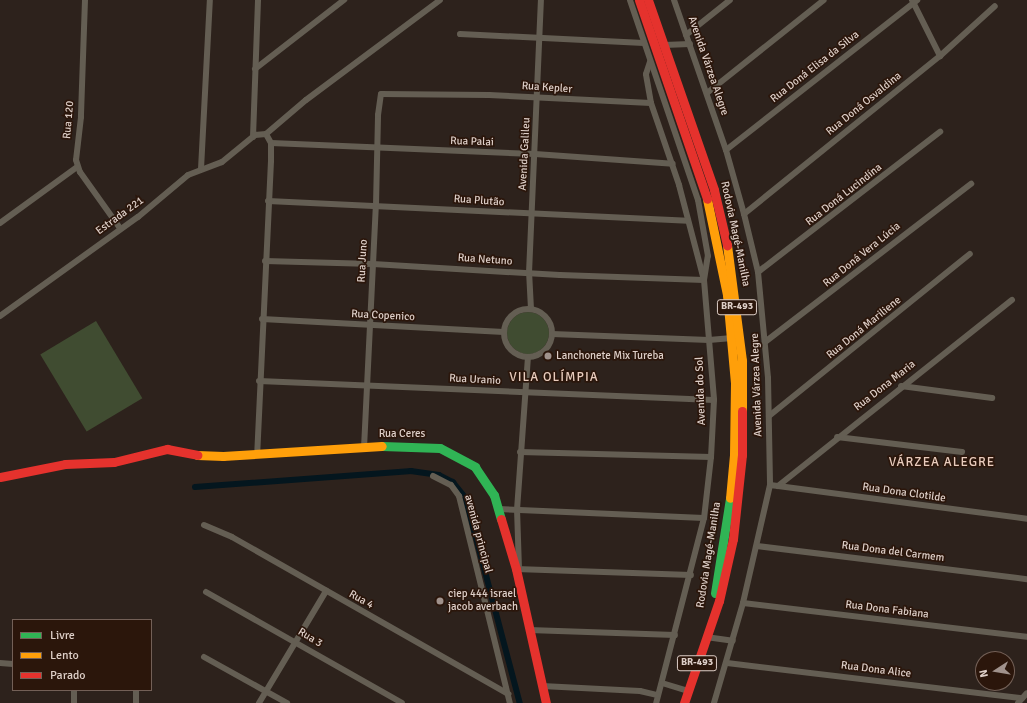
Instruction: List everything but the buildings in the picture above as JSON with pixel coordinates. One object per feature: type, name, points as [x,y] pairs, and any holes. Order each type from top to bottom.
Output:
[{"type":"main road","name":"Rodovia Magé-Manilha","points":[[639,0],[706,193],[720,252],[732,338],[735,383],[734,455],[729,509],[711,624]]},
{"type":"main road","name":"Rodovia Magé-Manilha","points":[[648,0],[716,197],[728,250],[740,338],[744,415],[739,491],[726,577],[684,703]]},
{"type":"main road","name":"Rua Ceres","points":[[0,477],[65,464],[114,462],[163,449],[196,455],[256,455],[416,445],[445,450],[459,457],[482,474],[494,495],[518,569],[529,630],[546,703]]},
{"type":"street","name":"Rua 120","points":[[77,167],[85,0]]},
{"type":"street","points":[[201,169],[210,0]]},
{"type":"street","points":[[258,0],[253,137],[266,134],[306,100],[440,0]]},
{"type":"street","points":[[255,69],[344,0]]},
{"type":"street","name":"Avenida Galileu","points":[[531,309],[529,274],[536,154],[541,0]]},
{"type":"street","points":[[630,0],[650,62],[682,147],[702,214],[708,256],[704,280]]},
{"type":"street","name":"Avenida Várzea Alegre","points":[[674,0],[726,150],[744,214],[758,272],[765,342],[770,485],[743,603],[727,663],[714,703]]},
{"type":"street","points":[[686,36],[730,0]]},
{"type":"street","points":[[707,93],[824,0]]},
{"type":"street","points":[[914,1],[940,56]]},
{"type":"street","name":"Rua Doná Elisa da Silva","points":[[726,150],[914,1]]},
{"type":"street","name":"Rua Doná Osvaldina","points":[[744,214],[940,56],[995,6]]},
{"type":"street","points":[[460,34],[540,40],[644,43]]},
{"type":"street","points":[[664,45],[690,44]]},
{"type":"street","points":[[650,62],[646,74],[651,103]]},
{"type":"street","name":"Rua Juno","points":[[364,448],[365,386],[376,205],[379,96],[384,92],[398,93]]},
{"type":"street","name":"Rua Kepler","points":[[398,93],[538,97],[651,103]]},
{"type":"street","name":"Avenida do Sol","points":[[651,103],[673,164],[704,280],[714,400],[712,457],[704,518],[675,635],[656,703]]},
{"type":"street","name":"Rua Doná Lucindína","points":[[758,272],[940,132]]},
{"type":"street","points":[[256,455],[271,143],[266,134]]},
{"type":"street","name":"Estrada 221","points":[[0,316],[120,228],[138,217],[184,178],[201,169],[227,159],[253,137]]},
{"type":"street","name":"Rua Palai","points":[[271,143],[377,149],[536,154],[673,164]]},
{"type":"street","points":[[0,223],[77,167],[120,228]]},
{"type":"street","name":"Rua Doná Vera Lúcia","points":[[765,342],[971,184]]},
{"type":"street","name":"Rua Plutão","points":[[268,201],[376,205],[688,222]]},
{"type":"street","name":"Rua Doná Mariliene","points":[[768,416],[970,254]]},
{"type":"street","name":"Rua Netuno","points":[[265,261],[372,264],[529,274],[704,280]]},
{"type":"street","name":"Rua Dona Maria","points":[[778,486],[901,386],[1012,300]]},
{"type":"street","points":[[531,309],[546,317],[552,334],[545,350],[528,357],[512,351],[504,332],[511,316],[520,310],[531,309]]},
{"type":"street","name":"Rua Copenico","points":[[262,319],[369,326],[504,332]]},
{"type":"street","points":[[552,334],[709,340],[732,338]]},
{"type":"street","points":[[528,357],[524,393],[517,510],[518,569],[690,575]]},
{"type":"street","name":"Rua Uranio","points":[[259,381],[714,400]]},
{"type":"street","points":[[901,386],[992,398]]},
{"type":"street","points":[[837,437],[962,452]]},
{"type":"street","points":[[520,452],[712,457]]},
{"type":"street","name":"avenida principal","points":[[433,476],[451,485],[458,496],[510,703]]},
{"type":"street","points":[[770,485],[778,486]]},
{"type":"street","name":"Rua Dona Clotilde","points":[[778,486],[1027,519]]},
{"type":"street","points":[[498,509],[704,518]]},
{"type":"street","name":"Rua 4","points":[[204,525],[232,537],[508,694]]},
{"type":"street","name":"Rua Dona del Carmem","points":[[757,546],[1027,579]]},
{"type":"street","points":[[260,703],[326,591]]},
{"type":"street","name":"Rua 3","points":[[206,592],[402,703]]},
{"type":"street","name":"Rua Dona Fabiana","points":[[743,603],[1027,637]]},
{"type":"street","points":[[529,630],[675,635]]},
{"type":"street","points":[[706,637],[733,641]]},
{"type":"street","points":[[204,657],[287,703]]},
{"type":"street","points":[[0,663],[12,664]]},
{"type":"street","name":"Rua Dona Alice","points":[[727,663],[1025,696]]},
{"type":"street","points":[[662,683],[688,691]]},
{"type":"street","points":[[542,686],[624,690],[658,695]]},
{"type":"street","points":[[74,691],[74,703]]},
{"type":"street","points":[[136,691],[136,703]]},
{"type":"street","points":[[1018,703],[1025,696]]},
{"type":"green space","points":[[528,312],[536,314],[545,322],[549,333],[547,341],[539,350],[528,354],[520,352],[511,344],[507,333],[509,325],[517,316]]},
{"type":"green space","points":[[96,321],[142,398],[87,432],[40,354]]},
{"type":"waterway","points":[[195,487],[411,471],[439,475],[453,482],[466,498],[520,703]]},
{"type":"traffic: fast","points":[[382,446],[440,448],[475,467],[494,495],[501,519]]},
{"type":"traffic: fast","points":[[715,593],[730,498]]},
{"type":"traffic: slow","points":[[707,199],[727,295],[735,383],[734,455],[730,498]]},
{"type":"traffic: slow","points":[[727,245],[742,361],[742,411]]},
{"type":"traffic: slow","points":[[197,455],[223,456],[382,446]]},
{"type":"traffic: jam","points":[[639,0],[707,199]]},
{"type":"traffic: jam","points":[[648,0],[714,190],[727,245]]},
{"type":"traffic: jam","points":[[684,703],[719,601],[733,539],[742,455],[742,411]]},
{"type":"traffic: jam","points":[[0,477],[65,464],[114,462],[167,449],[197,455]]},
{"type":"traffic: jam","points":[[501,519],[516,569],[546,703]]},
{"type":"place","name":"Lanchonete Mix Tureba","points":[[548,356]]},
{"type":"place","name":"ciep 444 israel jacob averbach","points":[[440,601]]},
{"type":"district","name":"VILA OLÍMPIA","points":[[554,377]]},
{"type":"district","name":"VÁRZEA ALEGRE","points":[[942,462]]}]
